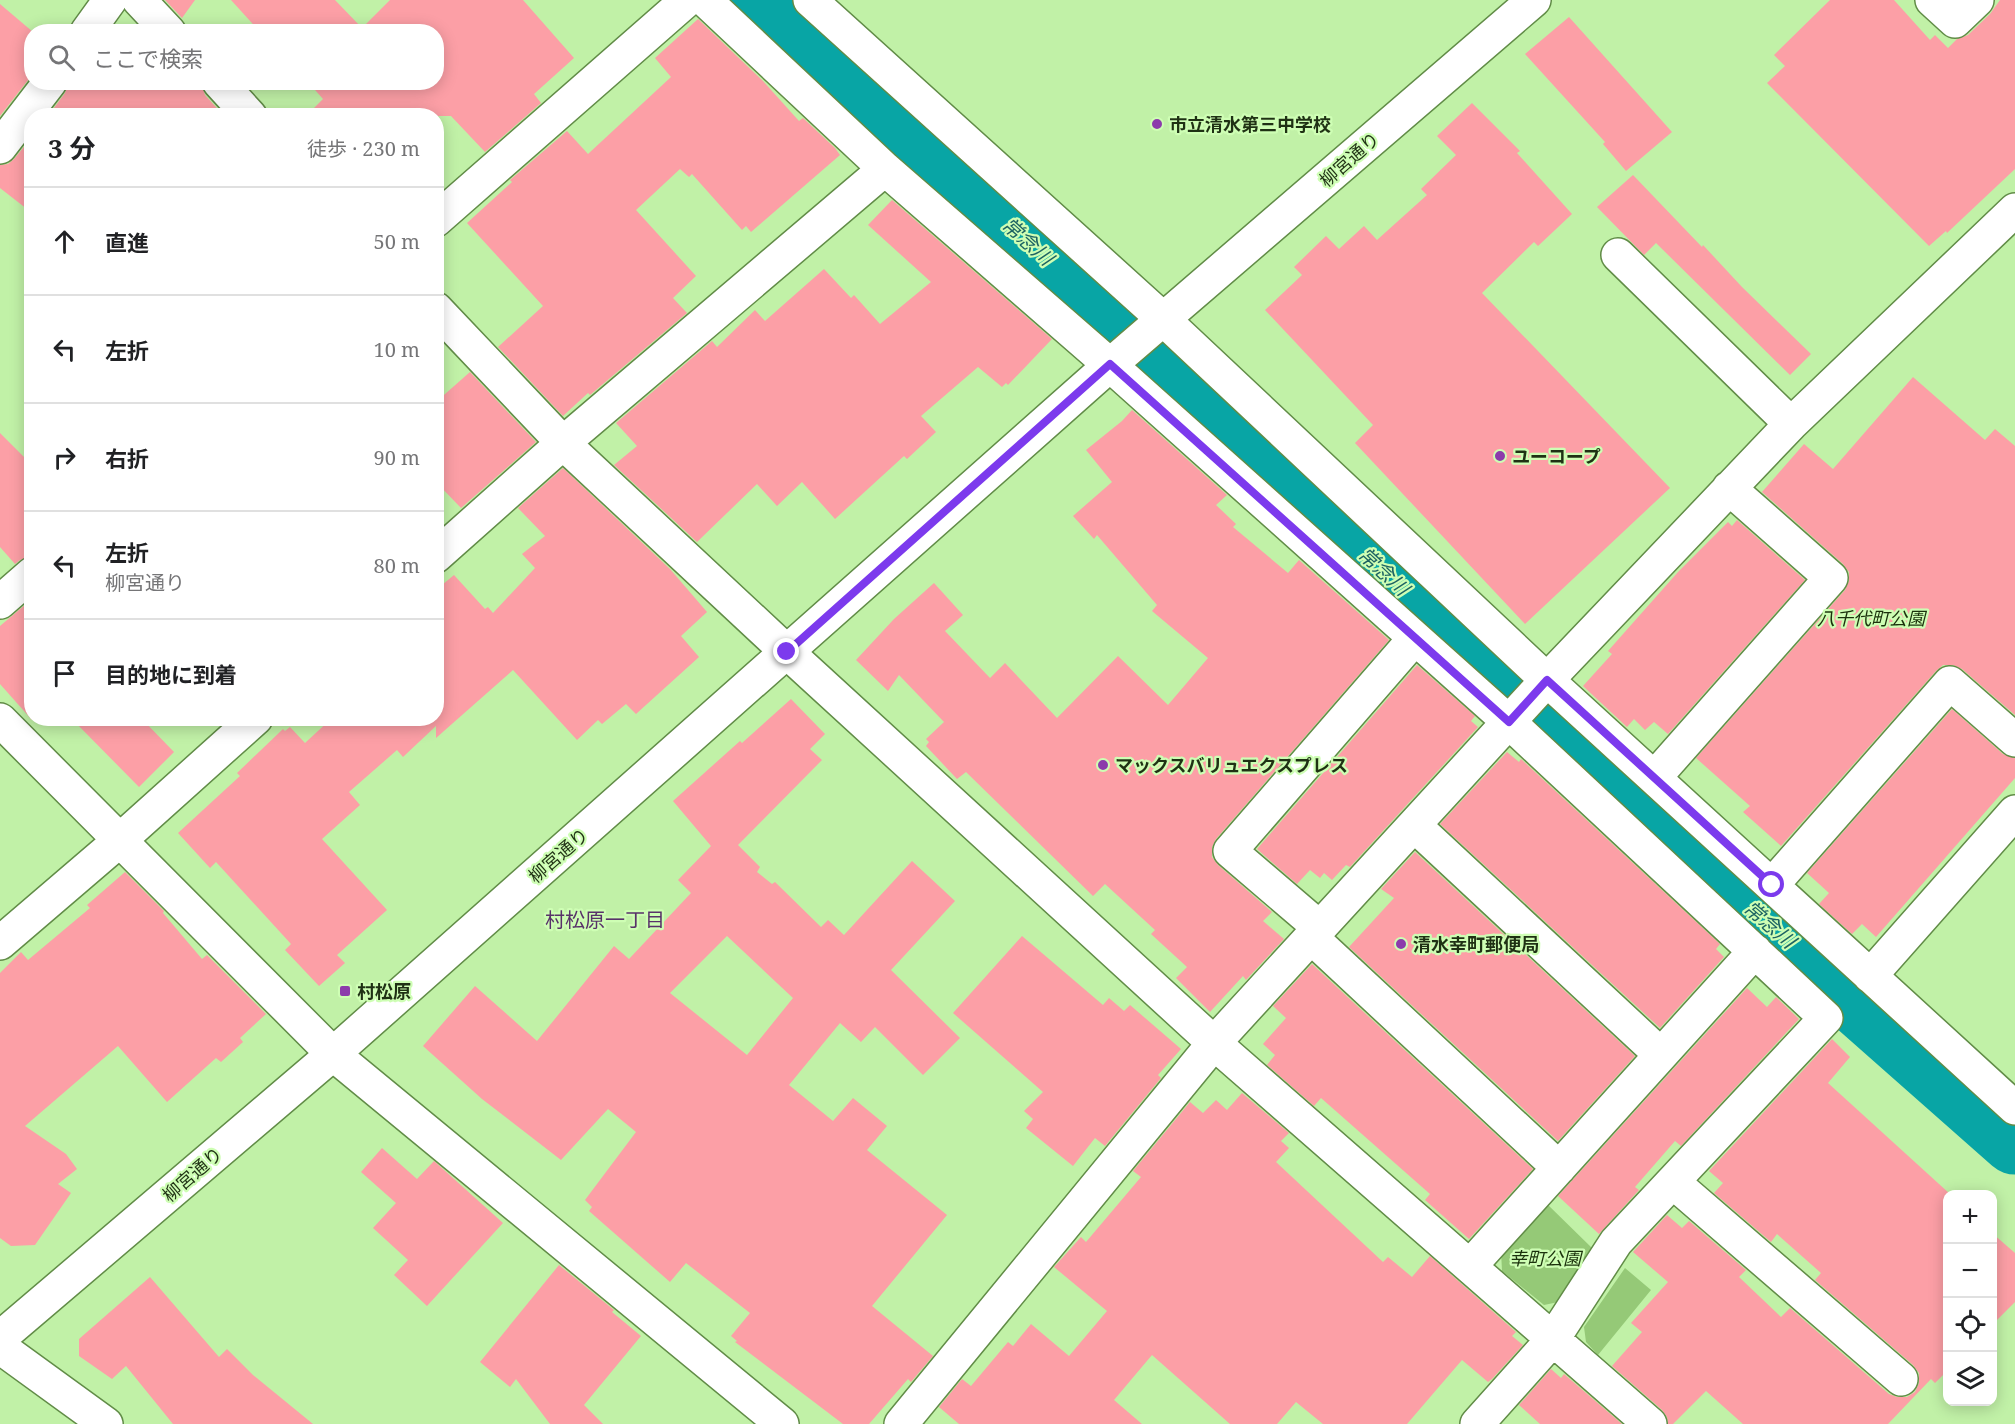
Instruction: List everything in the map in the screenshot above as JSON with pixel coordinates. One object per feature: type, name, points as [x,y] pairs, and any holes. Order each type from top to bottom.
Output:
[{"type":"street","points":[[93,24],[110,0]]},
{"type":"street","points":[[139,0],[162,24]]},
{"type":"street","points":[[444,213],[687,0]]},
{"type":"street","points":[[705,0],[885,169],[1110,364],[1509,722],[1826,1018],[1616,1242],[1553,1339],[1477,1424]]},
{"type":"street","points":[[810,0],[1163,319],[1547,680],[2015,1108]]},
{"type":"street","name":"柳宮通り","points":[[0,1338],[333,1054],[1110,364],[1534,0]]},
{"type":"street","points":[[1932,0],[1955,21],[1977,0]]},
{"type":"street","points":[[30,108],[44,90]]},
{"type":"street","points":[[226,90],[243,108]]},
{"type":"street","points":[[0,147],[24,116]]},
{"type":"street","points":[[444,549],[563,443],[885,169]]},
{"type":"street","points":[[901,1424],[1214,1043],[1547,680],[1791,424],[2015,210]]},
{"type":"street","points":[[1618,255],[1791,424]]},
{"type":"street","points":[[444,317],[563,443],[787,652],[1214,1043],[1650,1424]]},
{"type":"street","points":[[1654,778],[1831,578],[1729,488]]},
{"type":"street","points":[[0,602],[24,581]]},
{"type":"street","points":[[1415,638],[1230,851],[1559,1168]]},
{"type":"street","points":[[1772,885],[1950,682],[2015,740]]},
{"type":"street","points":[[0,720],[333,1054],[782,1424]]},
{"type":"street","points":[[0,943],[119,841],[247,726]]},
{"type":"street","points":[[1870,976],[2015,812]]},
{"type":"street","points":[[1414,825],[1661,1055]]},
{"type":"street","points":[[1470,1266],[1755,951]]},
{"type":"street","points":[[1673,1182],[1901,1379]]},
{"type":"street","points":[[0,1347],[106,1424]]},
{"type":"green space","name":"幸町公園","points":[[1545,1202],[1592,1248],[1563,1301],[1544,1305],[1502,1271],[1501,1251]]},
{"type":"green space","points":[[1625,1268],[1651,1290],[1598,1355],[1586,1342],[1584,1327]]},
{"type":"building","points":[[165,0],[195,0],[182,18]]},
{"type":"building","points":[[231,0],[335,0],[358,24],[253,24]]},
{"type":"building","points":[[390,0],[523,0],[574,58],[534,94],[541,103],[485,152],[451,116],[444,116],[444,108],[314,108],[323,99],[315,90],[444,90],[444,24],[366,24]]},
{"type":"building","points":[[1830,0],[1894,0],[1930,40],[1935,35],[1948,48],[1957,39],[1968,35],[1990,14],[2000,0],[2015,0],[2015,169],[1947,233],[1946,231],[1929,246],[1767,83],[1785,66],[1774,55]]},
{"type":"building","points":[[0,4],[24,24],[24,85],[0,116]]},
{"type":"building","points":[[1569,17],[1672,132],[1626,171],[1603,144],[1605,142],[1525,54]]},
{"type":"building","points":[[698,19],[763,81],[799,121],[803,118],[840,155],[751,232],[746,226],[742,230],[692,174],[689,177],[680,169],[636,210],[696,276],[673,298],[687,313],[563,416],[498,347],[543,306],[467,223],[512,182],[510,180],[567,131],[588,154],[671,77],[655,58]]},
{"type":"building","points":[[66,90],[203,90],[217,108],[54,108]]},
{"type":"building","points":[[1472,103],[1520,151],[1517,153],[1572,214],[1538,246],[1534,242],[1482,293],[1670,488],[1525,624],[1355,443],[1373,425],[1265,310],[1302,275],[1294,267],[1326,236],[1339,249],[1364,226],[1377,240],[1427,195],[1421,189],[1456,155],[1437,136]]},
{"type":"building","points":[[24,147],[24,207],[0,188],[0,165],[8,164]]},
{"type":"building","points":[[1633,175],[1702,247],[1703,245],[1742,287],[1811,354],[1790,375],[1656,243],[1644,255],[1597,207]]},
{"type":"building","points":[[892,200],[1052,339],[1008,385],[1006,383],[1002,387],[978,367],[921,416],[936,432],[907,459],[904,456],[835,519],[802,482],[777,506],[757,484],[697,542],[614,465],[637,446],[616,423],[712,341],[717,347],[755,310],[765,321],[824,269],[851,298],[854,295],[880,324],[931,282],[868,225]]},
{"type":"building","points":[[470,372],[536,442],[461,508],[444,490],[444,395]]},
{"type":"building","points":[[1913,377],[1985,440],[1995,429],[2015,446],[2015,715],[1962,669],[1953,665],[1943,665],[1781,846],[1743,812],[1750,806],[1696,758],[1845,590],[1849,581],[1849,572],[1843,564],[1762,492],[1804,444],[1833,469]]},
{"type":"building","points":[[1132,410],[1227,495],[1216,505],[1236,524],[1233,527],[1288,573],[1299,560],[1389,640],[1216,839],[1212,847],[1212,857],[1218,865],[1272,912],[1263,921],[1284,939],[1246,980],[1243,976],[1210,1012],[1176,978],[1187,967],[1151,934],[1155,930],[1105,884],[1093,896],[966,772],[957,779],[926,746],[929,742],[926,739],[944,722],[899,675],[888,691],[856,660],[894,619],[934,583],[963,615],[945,631],[990,678],[1005,663],[1057,718],[1118,656],[1168,705],[1208,658],[1152,611],[1157,605],[1097,535],[1094,539],[1073,516],[1112,482],[1086,450]]},
{"type":"building","points":[[0,433],[24,457],[24,559],[15,564],[0,547]]},
{"type":"building","points":[[563,468],[670,569],[707,612],[681,636],[699,657],[636,714],[626,704],[602,724],[598,720],[577,740],[513,670],[436,738],[436,726],[444,726],[444,583],[454,575],[485,609],[488,607],[493,613],[535,568],[522,554],[545,536],[518,508]]},
{"type":"building","points":[[1737,520],[1805,580],[1668,734],[1654,722],[1645,730],[1634,719],[1627,727],[1583,686],[1612,654],[1608,651],[1678,572],[1728,522],[1732,526]]},
{"type":"building","points":[[24,606],[24,711],[0,684],[0,626]]},
{"type":"building","points":[[1417,665],[1475,716],[1471,721],[1478,727],[1350,867],[1346,865],[1332,880],[1324,873],[1320,878],[1310,870],[1297,884],[1257,849]]},
{"type":"building","points":[[791,699],[825,734],[810,749],[822,760],[738,845],[760,867],[757,872],[772,884],[775,882],[821,927],[828,920],[844,935],[912,861],[955,901],[891,970],[960,1038],[923,1075],[875,1027],[861,1042],[840,1023],[789,1085],[833,1121],[853,1098],[887,1126],[867,1150],[947,1215],[872,1306],[933,1356],[911,1382],[908,1379],[869,1424],[843,1424],[735,1342],[737,1341],[731,1336],[750,1313],[686,1263],[670,1282],[589,1211],[592,1207],[585,1200],[636,1132],[608,1109],[561,1160],[482,1099],[423,1046],[475,986],[537,1041],[614,946],[629,959],[691,893],[678,880],[711,846],[673,801],[740,741],[742,743]],"holes":[[[727,936],[793,998],[747,1055],[670,993]]]},
{"type":"building","points":[[1952,709],[2003,754],[2015,758],[2015,778],[1876,937],[1862,924],[1852,934],[1819,904],[1829,893],[1807,873]]},
{"type":"building","points":[[79,726],[149,726],[174,752],[139,787]]},
{"type":"building","points":[[323,726],[436,726],[403,757],[397,750],[349,792],[360,805],[322,839],[387,910],[337,955],[345,963],[319,986],[285,950],[291,944],[216,862],[210,868],[178,833],[240,776],[237,773],[283,729],[285,731],[290,727],[305,743]]},
{"type":"building","points":[[1507,752],[1519,762],[1521,759],[1720,944],[1716,949],[1724,957],[1660,1028],[1440,824]]},
{"type":"building","points":[[1415,852],[1635,1056],[1558,1141],[1349,947],[1394,898],[1381,889]]},
{"type":"building","points":[[125,872],[164,911],[163,913],[202,959],[207,955],[266,1014],[240,1038],[243,1042],[221,1062],[216,1058],[167,1102],[118,1046],[25,1126],[66,1154],[77,1169],[58,1184],[71,1193],[35,1245],[11,1246],[0,1238],[0,973],[21,952],[28,960],[90,908],[87,905]]},
{"type":"building","points":[[1022,936],[1103,1005],[1109,998],[1124,1011],[1130,1005],[1181,1049],[1158,1075],[1161,1078],[1105,1146],[1095,1138],[1073,1166],[1026,1128],[1033,1119],[1024,1111],[1043,1092],[953,1013]]},
{"type":"building","points":[[1312,964],[1533,1169],[1469,1239],[1425,1200],[1430,1194],[1321,1098],[1314,1106],[1267,1065],[1275,1055],[1263,1044],[1286,1018],[1273,1006]]},
{"type":"building","points":[[1747,988],[1767,1007],[1776,997],[1799,1019],[1681,1146],[1675,1141],[1635,1187],[1639,1190],[1599,1234],[1558,1196]]},
{"type":"building","points":[[1832,1039],[1850,1057],[1828,1083],[1946,1190],[1943,1190],[1943,1375],[1935,1383],[1931,1379],[1888,1424],[1743,1424],[1706,1391],[1673,1424],[1668,1424],[1667,1417],[1662,1410],[1612,1366],[1642,1332],[1631,1323],[1668,1282],[1633,1252],[1667,1215],[1682,1228],[1689,1221],[1746,1270],[1739,1277],[1781,1317],[1790,1308],[1889,1394],[1907,1397],[1915,1392],[1919,1383],[1919,1373],[1913,1365],[1815,1280],[1821,1273],[1777,1234],[1771,1242],[1714,1193],[1723,1183],[1709,1171]]},
{"type":"building","points":[[1242,1093],[1289,1133],[1281,1141],[1289,1148],[1276,1162],[1383,1262],[1388,1257],[1412,1277],[1430,1256],[1516,1332],[1512,1336],[1523,1345],[1492,1379],[1488,1382],[1462,1360],[1407,1424],[1323,1424],[1296,1402],[1277,1424],[1230,1424],[1152,1355],[1114,1400],[1142,1424],[959,1424],[939,1407],[962,1379],[971,1386],[1008,1342],[1013,1346],[1031,1324],[1069,1356],[1107,1311],[1054,1267],[1081,1237],[1086,1242],[1141,1177],[1133,1171],[1190,1102],[1203,1113],[1216,1100],[1227,1110]]},
{"type":"building","points":[[382,1148],[417,1179],[434,1161],[503,1223],[427,1306],[394,1275],[408,1260],[373,1228],[396,1203],[361,1172]]},
{"type":"building","points":[[1997,1237],[2015,1253],[2015,1302],[1997,1320]]},
{"type":"building","points":[[559,1265],[614,1310],[612,1312],[641,1336],[584,1405],[603,1424],[550,1424],[516,1379],[510,1387],[480,1362]]},
{"type":"building","points":[[150,1277],[219,1357],[227,1349],[253,1375],[313,1424],[173,1424],[126,1366],[112,1379],[79,1356],[79,1339]]},
{"type":"building","points":[[1551,1369],[1561,1378],[1564,1374],[1622,1424],[1540,1424],[1519,1405]]},
{"type":"waterway","name":"常念川","points":[[757,0],[1278,464],[1358,547],[1740,897],[2015,1140]]},
{"type":"place","name":"市立清水第三中学校","points":[[1157,124]]},
{"type":"place","name":"ユーコープ","points":[[1500,456]]},
{"type":"place","name":"マックスバリュエクスプレス","points":[[1103,765]]},
{"type":"place","name":"清水幸町郵便局","points":[[1401,944]]},
{"type":"place","name":"村松原","points":[[345,991]]},
{"type":"district","name":"村松原一丁目","points":[[605,919]]},
{"type":"route","points":[[787,652],[1110,364],[1509,722],[1547,680],[1772,885]]},
{"type":"park label","name":"八千代町公園","points":[[1871,618]]}]
